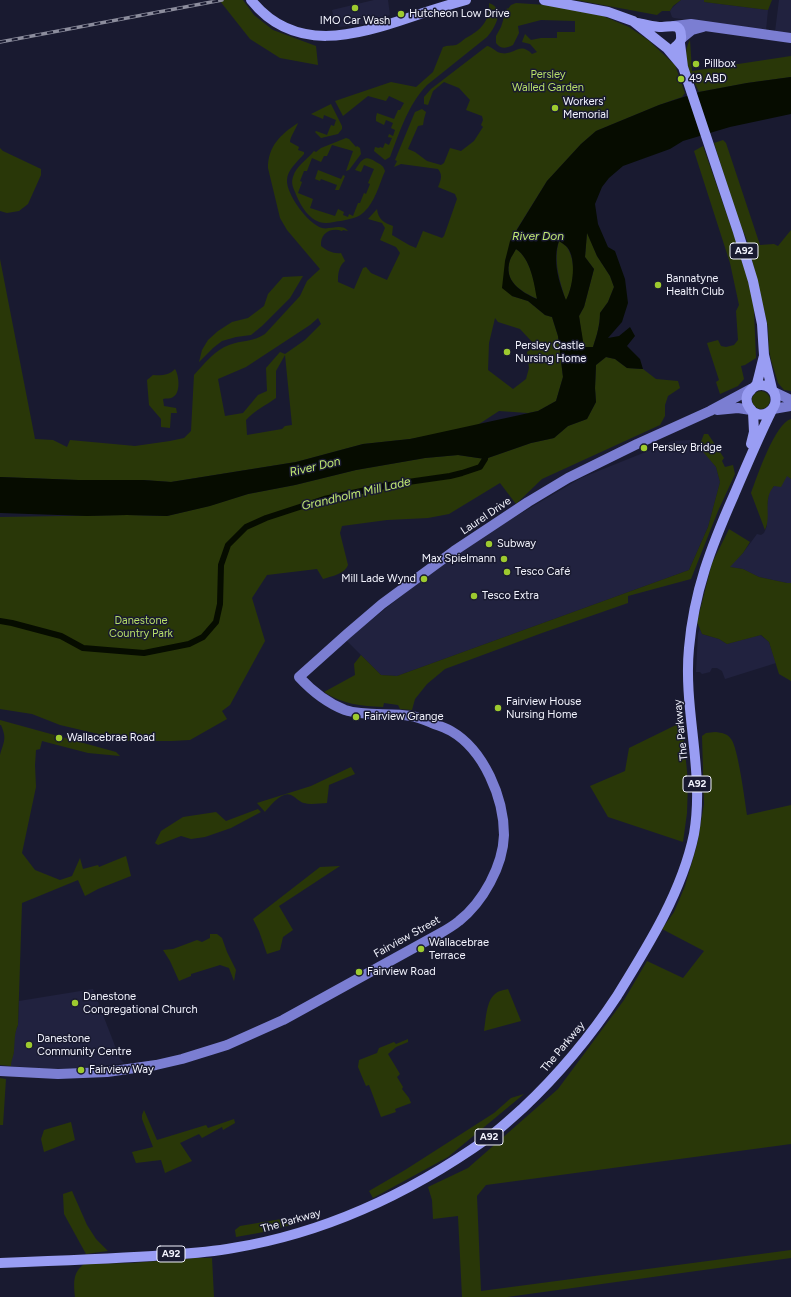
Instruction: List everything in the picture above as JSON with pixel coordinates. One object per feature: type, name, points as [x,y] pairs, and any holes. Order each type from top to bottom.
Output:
[{"type":"main road","points":[[251,0],[270,19],[282,27],[308,35],[330,36],[365,31],[466,0]]},
{"type":"main road","name":"A92","points":[[544,0],[608,12],[637,23],[664,27],[670,25],[674,26],[680,31],[684,70],[753,281],[762,324],[764,355],[776,403],[746,466]]},
{"type":"main road","name":"A92","points":[[637,23],[664,45],[684,70]]},
{"type":"main road","points":[[664,27],[659,33],[664,45],[673,48],[680,41]]},
{"type":"main road","name":"A92","points":[[746,466],[754,432],[752,411],[747,403],[747,396],[753,387],[764,355]]},
{"type":"main road","points":[[753,387],[767,386],[773,390]]},
{"type":"main road","points":[[752,411],[763,414],[772,410]]},
{"type":"main road","name":"The Parkway","points":[[0,1263],[133,1257],[211,1251],[262,1242],[322,1225],[382,1200],[443,1168],[489,1137],[513,1118],[558,1074],[603,1017],[628,979],[667,910],[684,870],[694,831],[698,788],[689,700],[689,649],[696,598],[714,540],[746,466]]},
{"type":"street","points":[[674,26],[691,24],[791,38]]},
{"type":"street","points":[[680,41],[692,30],[705,26]]},
{"type":"street","name":"Laurel Drive","points":[[299,677],[382,604],[454,551],[528,502],[574,474],[710,411],[753,387]]},
{"type":"street","points":[[773,390],[791,400]]},
{"type":"street","points":[[772,410],[791,406]]},
{"type":"street","name":"Laurel Drive","points":[[710,411],[738,408],[752,411]]},
{"type":"street","name":"Fairview Street","points":[[0,1071],[71,1074],[120,1071],[182,1059],[227,1045],[283,1020],[439,934],[459,921],[482,897],[494,876],[504,842],[504,829],[500,801],[493,783],[487,770],[471,748],[451,731],[420,718],[392,714],[358,713],[340,708],[315,693],[299,677]]},
{"type":"shaded area","name":"IMO Car Wash","points":[[374,0],[388,0],[390,15],[365,24],[340,27],[335,23],[332,10]]},
{"type":"shaded area","points":[[681,0],[704,0],[704,2],[768,10],[766,30],[674,18],[672,17],[670,11]]},
{"type":"shaded area","points":[[779,0],[791,0],[791,34],[775,32]]},
{"type":"shaded area","points":[[690,440],[702,449],[716,467],[720,482],[708,527],[689,570],[397,676],[381,675],[346,640],[462,548],[581,478],[673,441]]},
{"type":"shaded area","points":[[787,475],[791,479],[791,583],[759,577],[743,569],[729,567],[743,553],[757,534],[761,535],[764,533],[767,526],[769,492]]},
{"type":"shaded area","points":[[700,628],[702,634],[719,639],[727,644],[760,635],[769,642],[776,663],[725,679],[722,671],[717,668],[712,668],[710,672],[702,674],[700,672],[696,672],[698,634]]},
{"type":"shaded area","points":[[93,989],[120,1059],[124,1063],[97,1067],[48,1069],[11,1066],[14,1052],[14,1035],[18,1025],[19,1001]]},
{"type":"green space","points":[[243,0],[254,15],[273,30],[316,46],[318,65],[280,58],[250,39],[220,1]]},
{"type":"green space","points":[[576,0],[681,0],[673,6],[670,11],[662,11],[657,15]]},
{"type":"green space","points":[[704,0],[772,0],[768,10],[704,2]]},
{"type":"green space","points":[[489,3],[494,6],[498,14],[496,24],[493,29],[487,37],[427,85],[420,93],[405,119],[390,157],[385,160],[374,151],[375,147],[383,148],[385,143],[389,145],[392,138],[388,137],[389,134],[393,136],[395,130],[391,128],[393,123],[386,120],[384,125],[376,121],[377,113],[394,119],[398,110],[400,110],[404,103],[389,96],[386,101],[368,96],[343,116],[335,101],[391,82],[416,87],[433,72],[443,47],[457,44],[476,32],[484,24],[488,15]]},
{"type":"green space","name":"Persley Walled Garden","points":[[516,3],[547,5],[603,16],[629,27],[648,40],[675,65],[685,93],[682,97],[596,131],[581,144],[547,181],[517,229],[505,261],[512,296],[528,301],[545,315],[552,317],[558,336],[563,377],[556,401],[538,411],[528,413],[499,411],[476,426],[440,434],[363,444],[296,462],[171,482],[0,477],[0,259],[35,439],[53,440],[67,447],[70,440],[135,446],[184,438],[191,431],[194,375],[210,358],[224,347],[234,343],[261,337],[265,334],[300,296],[307,281],[320,269],[287,230],[280,218],[268,168],[270,153],[277,141],[298,123],[290,142],[299,147],[298,150],[304,152],[304,154],[293,166],[287,176],[290,193],[299,208],[310,221],[316,225],[322,228],[343,227],[348,231],[334,230],[327,232],[324,234],[321,241],[321,246],[333,253],[341,253],[345,261],[338,274],[338,282],[354,289],[363,268],[366,267],[371,273],[387,280],[400,253],[396,247],[380,240],[385,228],[382,223],[368,219],[377,209],[382,220],[393,226],[392,235],[416,248],[423,231],[442,238],[444,236],[457,199],[455,194],[438,187],[441,173],[438,169],[401,164],[394,167],[397,161],[395,160],[415,112],[422,109],[426,112],[423,125],[418,126],[408,149],[415,152],[427,161],[441,165],[444,163],[450,148],[461,151],[474,141],[483,127],[481,125],[483,120],[482,116],[466,110],[470,100],[459,88],[444,82],[433,91],[428,105],[424,104],[424,97],[431,89],[487,46],[501,53],[510,53],[524,49],[528,50],[532,54],[537,52],[530,44],[522,42],[525,34],[531,40],[541,38],[557,38],[557,32],[575,32],[575,21],[541,20],[518,26],[519,33],[513,45],[505,48],[501,47],[496,43],[496,36],[501,27],[507,8],[508,9],[511,5]],"holes":[[[318,318],[321,324],[305,340],[285,354],[280,352],[266,368],[267,391],[258,395],[243,413],[225,416],[218,379],[246,367],[310,325]],[[495,318],[498,322],[520,329],[535,345],[527,352],[529,368],[526,379],[513,389],[488,370],[489,343]],[[285,355],[292,425],[285,426],[282,429],[247,435],[246,420],[276,398],[276,371]]]},
{"type":"green space","points":[[690,40],[692,71],[791,56],[791,77],[699,92],[688,66],[686,53]]},
{"type":"green space","points":[[331,104],[342,126],[342,129],[338,134],[321,138],[315,132],[316,131],[327,135],[331,125],[334,126],[336,120],[324,115],[323,119],[311,114]]},
{"type":"green space","points":[[346,138],[349,139],[356,147],[357,146],[360,148],[361,154],[349,170],[346,171],[353,151],[332,145],[327,156],[324,156],[321,162],[312,158],[307,171],[304,171],[300,181],[302,182],[298,193],[313,199],[310,208],[335,216],[338,209],[344,212],[343,215],[348,217],[349,214],[353,216],[358,203],[360,203],[364,193],[366,194],[370,184],[368,183],[374,169],[364,165],[361,172],[355,170],[364,159],[369,158],[382,165],[385,171],[374,198],[362,214],[354,218],[341,221],[328,223],[320,222],[310,217],[297,197],[292,181],[294,173],[314,151],[316,152],[321,148]]},
{"type":"green space","points":[[723,140],[726,143],[760,245],[774,244],[778,246],[791,230],[791,391],[784,390],[778,383],[771,360],[768,327],[748,243],[737,216],[714,143]]},
{"type":"green space","points":[[703,146],[743,261],[753,297],[754,311],[756,358],[741,366],[744,379],[738,386],[720,394],[716,382],[719,380],[707,343],[718,340],[721,346],[726,347],[734,345],[738,340],[736,311],[739,305],[730,263],[694,151]]},
{"type":"green space","points":[[0,148],[3,151],[41,169],[41,175],[28,204],[19,211],[7,213],[0,211]]},
{"type":"green space","points":[[318,170],[341,179],[343,175],[345,176],[339,190],[335,190],[337,185],[321,179],[320,181],[315,179]]},
{"type":"green space","points":[[587,232],[597,256],[610,276],[614,287],[608,302],[600,313],[598,330],[593,347],[583,347],[579,316],[584,307],[594,269],[585,257]]},
{"type":"green space","points":[[559,241],[567,248],[571,255],[573,269],[571,289],[566,301],[557,264],[557,249]]},
{"type":"green space","points":[[516,249],[521,253],[528,265],[538,299],[525,293],[511,280],[508,267],[510,259]]},
{"type":"green space","points":[[303,276],[290,298],[262,326],[251,335],[222,341],[199,362],[202,350],[208,340],[232,322],[248,318],[264,306],[268,294],[283,277]]},
{"type":"green space","name":"Danestone Country Park","points":[[606,357],[615,359],[627,368],[643,369],[656,379],[678,381],[680,388],[668,396],[665,405],[665,416],[660,425],[542,479],[516,504],[500,483],[449,514],[428,518],[387,520],[342,526],[340,533],[348,565],[344,571],[338,574],[323,579],[317,569],[267,575],[252,598],[265,641],[230,705],[222,711],[227,719],[190,740],[128,741],[60,725],[32,714],[0,709],[0,517],[127,515],[167,516],[209,506],[248,494],[295,485],[356,470],[425,458],[458,455],[485,459],[531,443],[554,438],[568,426],[587,419],[596,402],[596,365]]},
{"type":"green space","points":[[175,369],[178,379],[176,395],[172,398],[163,399],[164,406],[176,408],[177,413],[171,413],[170,428],[161,427],[161,419],[149,405],[147,380],[153,375],[165,375],[171,373]]},
{"type":"green space","points":[[761,391],[767,394],[770,400],[767,406],[761,409],[755,406],[752,400],[755,394]]},
{"type":"green space","points":[[791,419],[791,479],[787,476],[781,487],[774,486],[770,491],[768,502],[768,519],[765,530],[751,493],[773,440],[785,423]]},
{"type":"green space","points":[[704,434],[708,434],[724,458],[722,461],[725,467],[733,465],[735,474],[718,511],[691,579],[628,596],[628,603],[445,669],[427,684],[415,699],[412,710],[400,709],[398,705],[384,703],[383,707],[352,704],[324,692],[355,675],[354,664],[361,655],[381,675],[397,676],[689,570],[708,527],[720,482],[716,467],[699,447]]},
{"type":"green space","points":[[729,529],[750,542],[743,553],[730,567],[743,569],[759,577],[791,583],[791,681],[779,674],[769,642],[761,635],[727,644],[719,639],[702,634],[697,622],[712,563]]},
{"type":"green space","points":[[0,720],[116,752],[120,756],[88,753],[42,741],[40,749],[36,750],[36,787],[22,853],[35,870],[60,880],[72,876],[80,858],[83,869],[98,865],[99,867],[126,856],[131,876],[98,889],[85,896],[78,880],[22,903],[18,1025],[15,1034],[14,1052],[11,1066],[0,1065],[0,755],[4,743],[4,737]]},
{"type":"green space","points":[[682,722],[688,781],[687,813],[683,842],[608,817],[590,786],[625,771],[629,748]]},
{"type":"green space","points":[[715,732],[728,736],[734,744],[741,775],[747,815],[791,805],[791,1144],[486,1185],[477,1196],[481,1291],[791,1250],[791,1258],[507,1297],[462,1297],[458,1216],[433,1219],[432,1200],[428,1187],[468,1168],[558,1089],[624,1000],[647,961],[683,978],[704,951],[662,929],[674,912],[685,886],[697,845],[704,804],[702,736],[706,733]]},
{"type":"green space","points":[[351,767],[355,774],[329,785],[327,803],[304,803],[288,794],[276,800],[265,812],[257,803],[311,786]]},
{"type":"green space","points":[[258,809],[261,812],[231,828],[205,837],[191,839],[181,836],[158,845],[155,843],[161,831],[183,817],[216,812],[226,821]]},
{"type":"green space","points":[[340,866],[279,906],[293,930],[283,937],[280,950],[267,954],[253,919],[320,867]]},
{"type":"green space","points":[[210,934],[217,934],[222,938],[236,970],[234,981],[229,968],[220,965],[191,974],[191,976],[179,981],[163,950],[173,949],[197,940],[202,942],[210,938]]},
{"type":"green space","points":[[508,989],[521,1021],[484,1031],[487,1011],[492,997],[498,992]]},
{"type":"green space","points":[[408,1039],[408,1042],[396,1047],[388,1054],[400,1074],[397,1077],[403,1087],[402,1089],[411,1103],[395,1109],[396,1112],[381,1117],[369,1085],[366,1086],[358,1067],[359,1060],[377,1053],[379,1048],[394,1042],[396,1044]]},
{"type":"green space","points":[[0,1078],[6,1079],[3,1125],[0,1125]]},
{"type":"green space","points":[[524,1094],[448,1157],[373,1198],[369,1191],[405,1170],[494,1113],[511,1098]]},
{"type":"green space","points":[[144,1110],[157,1140],[206,1125],[208,1128],[234,1119],[235,1123],[223,1130],[222,1127],[202,1138],[199,1134],[180,1143],[192,1161],[165,1173],[161,1160],[136,1163],[132,1152],[153,1147],[142,1119]]},
{"type":"green space","points":[[71,1122],[75,1140],[44,1152],[41,1139],[44,1130]]},
{"type":"green space","points":[[72,1191],[87,1225],[96,1239],[108,1251],[86,1254],[64,1214],[63,1194]]},
{"type":"green space","points":[[287,1218],[291,1225],[236,1237],[235,1230],[240,1226]]},
{"type":"green space","points":[[212,1258],[214,1297],[75,1297],[74,1283],[77,1271],[84,1264],[132,1263]]},
{"type":"water","name":"River Don","points":[[791,77],[791,114],[730,127],[683,141],[670,149],[623,166],[609,178],[602,187],[595,204],[598,224],[608,247],[615,251],[625,279],[628,303],[622,322],[608,338],[619,336],[630,327],[635,336],[627,346],[640,359],[643,369],[627,368],[615,359],[606,357],[596,365],[596,402],[587,419],[568,426],[554,438],[531,443],[485,459],[458,455],[425,458],[356,470],[295,485],[248,494],[210,506],[167,516],[87,516],[0,513],[0,477],[171,482],[296,462],[363,444],[410,439],[538,411],[556,401],[563,377],[558,336],[552,317],[545,315],[528,301],[512,296],[502,288],[505,261],[510,241],[547,181],[581,144],[596,131],[659,105],[699,92]],"holes":[[[587,233],[597,256],[610,276],[614,287],[608,302],[600,313],[598,330],[593,347],[584,347],[579,316],[584,307],[594,269],[585,257]],[[559,241],[567,247],[570,252],[573,265],[571,288],[566,300],[556,264]],[[516,249],[521,253],[531,272],[537,299],[525,293],[511,280],[508,267],[510,259]]]},
{"type":"waterway","name":"Grandholm Mill Lade","points":[[0,621],[61,636],[83,648],[144,653],[189,644],[203,637],[216,622],[220,604],[221,565],[228,545],[246,527],[266,518],[324,499],[394,484],[462,473],[480,467],[485,459]]},
{"type":"railway","points":[[0,42],[222,0]]},
{"type":"place","name":"IMO Car Wash","points":[[355,8]]},
{"type":"place","name":"Hutcheon Low Drive","points":[[401,14]]},
{"type":"place","name":"Pillbox","points":[[696,64]]},
{"type":"place","name":"49 ABD","points":[[681,79]]},
{"type":"place","name":"Workers' Memorial","points":[[555,108]]},
{"type":"place","name":"Bannatyne Health Club","points":[[658,285]]},
{"type":"place","name":"Persley Castle Nursing Home","points":[[507,352]]},
{"type":"place","name":"Persley Bridge","points":[[644,448]]},
{"type":"place","name":"Subway","points":[[489,544]]},
{"type":"place","name":"Max Spielmann","points":[[504,559]]},
{"type":"place","name":"Tesco Café","points":[[507,572]]},
{"type":"place","name":"Mill Lade Wynd","points":[[424,579]]},
{"type":"place","name":"Tesco Extra","points":[[474,596]]},
{"type":"place","name":"Fairview House Nursing Home","points":[[498,708]]},
{"type":"place","name":"Fairview Grange","points":[[356,717]]},
{"type":"place","name":"Wallacebrae Road","points":[[59,738]]},
{"type":"place","name":"Wallacebrae Terrace","points":[[421,949]]},
{"type":"place","name":"Fairview Road","points":[[359,972]]},
{"type":"place","name":"Danestone Congregational Church","points":[[75,1003]]},
{"type":"place","name":"Danestone Community Centre","points":[[29,1045]]},
{"type":"place","name":"Fairview Way","points":[[81,1070]]}]
